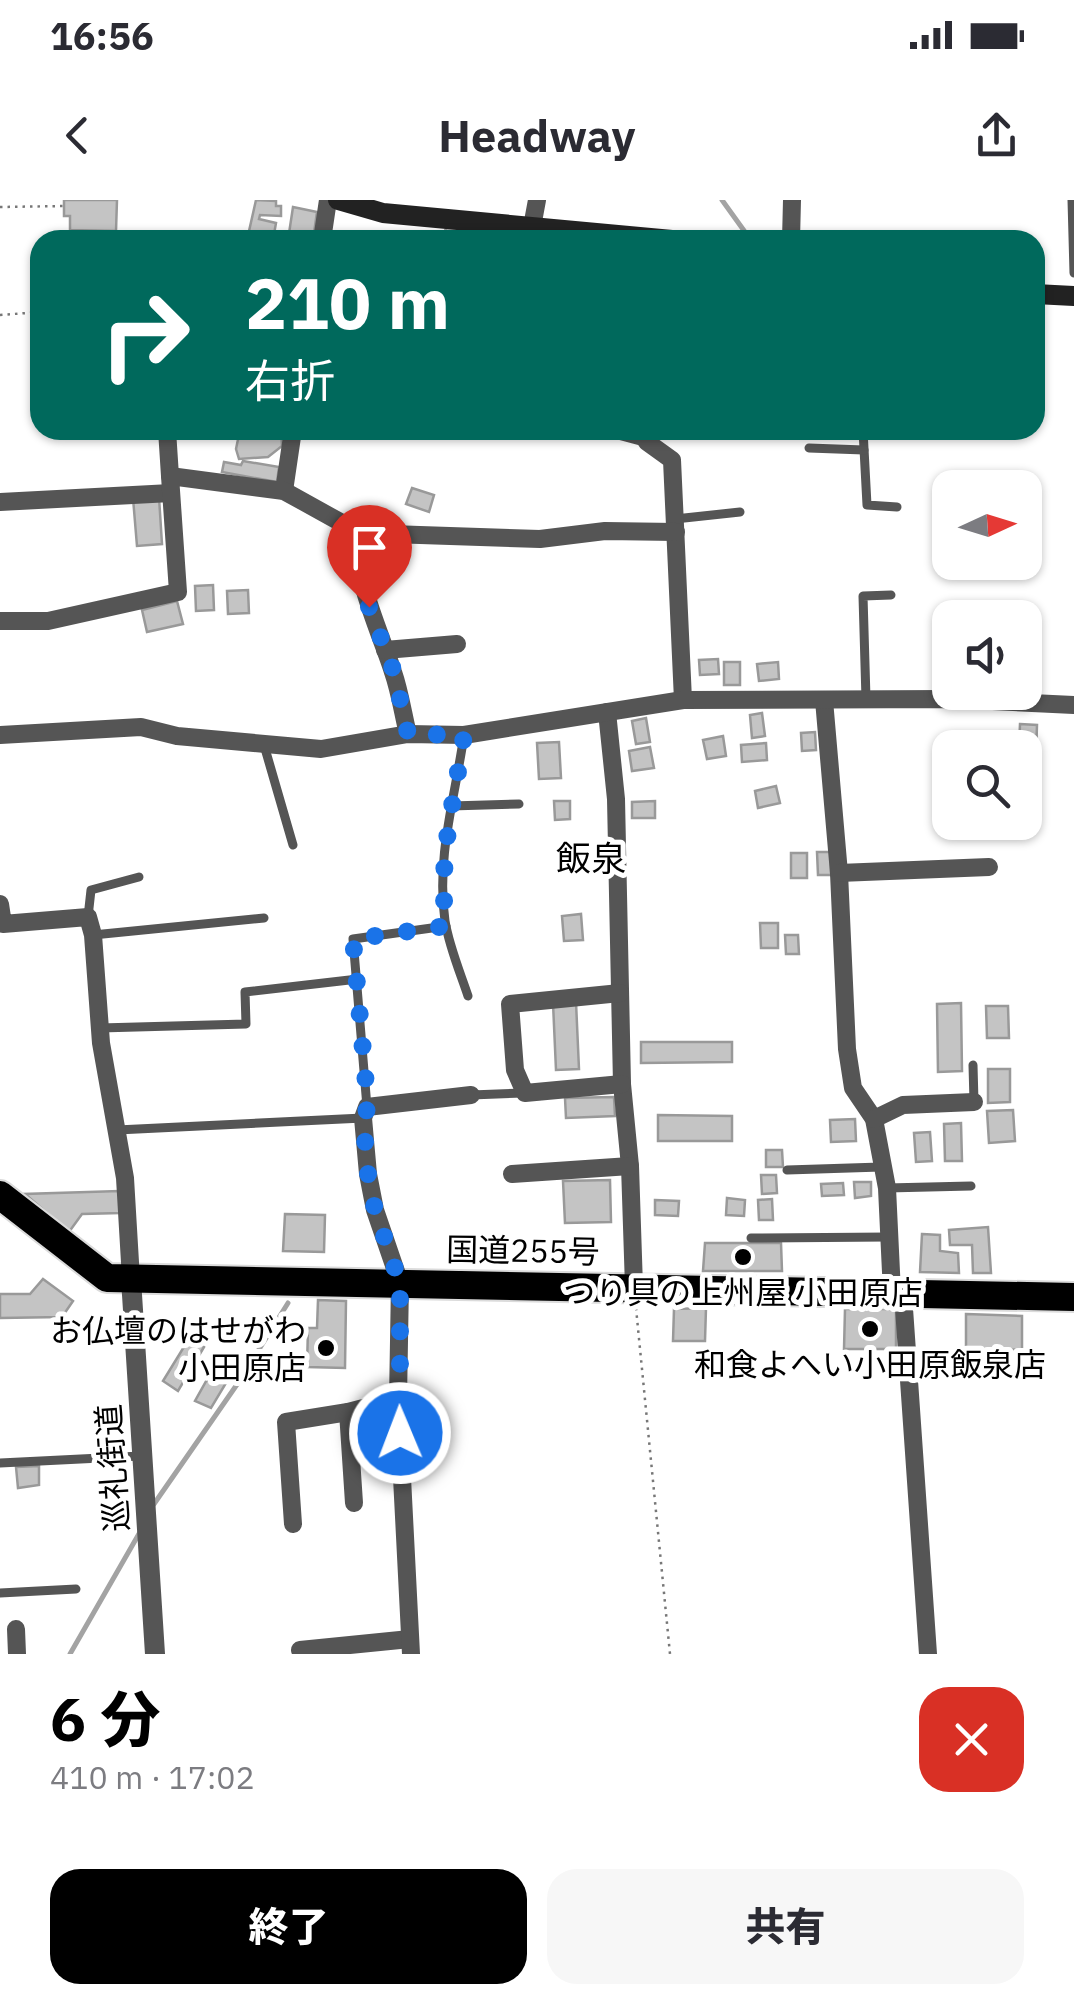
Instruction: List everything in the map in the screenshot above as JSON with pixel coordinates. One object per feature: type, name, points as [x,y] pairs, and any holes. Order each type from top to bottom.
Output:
[{"type":"highway","name":"国道255号","points":[[0,1195],[106,1278],[1074,1297]]},
{"type":"main road","points":[[338,200],[561,230]]},
{"type":"main road","points":[[1045,295],[1074,296]]},
{"type":"street","points":[[324,230],[328,200]]},
{"type":"street","points":[[532,227],[536,200]]},
{"type":"street","points":[[791,230],[792,200]]},
{"type":"street","points":[[0,621],[48,621],[178,592],[168,440]]},
{"type":"street","points":[[284,491],[292,440]]},
{"type":"street","points":[[648,440],[672,460],[683,700]]},
{"type":"street","points":[[0,502],[171,484],[284,491],[360,533],[540,540],[676,526]]},
{"type":"street","points":[[360,533],[356,544],[369,607],[408,734]]},
{"type":"street","points":[[385,650],[457,644]]},
{"type":"street","points":[[0,735],[141,727],[177,736],[320,749],[408,734],[464,735],[683,700],[951,698],[1074,705]]},
{"type":"street","points":[[824,700],[839,873],[847,1049],[853,1088],[874,1119],[886,1188],[928,1654]]},
{"type":"street","points":[[607,712],[616,799],[622,1084],[630,1166],[634,1287]]},
{"type":"street","points":[[839,873],[990,867]]},
{"type":"street","points":[[0,904],[3,924],[91,926],[100,1028],[125,1178],[130,1279]]},
{"type":"street","points":[[620,993],[510,1004],[514,1070],[525,1092],[622,1084]]},
{"type":"street","points":[[300,1650],[410,1646],[398,1399],[400,1283],[375,1210],[368,1174],[365,1112],[471,1096]]},
{"type":"street","points":[[874,1119],[903,1105],[974,1102]]},
{"type":"street","points":[[512,1174],[630,1166]]},
{"type":"street","name":"巡礼街道","points":[[130,1279],[154,1654]]},
{"type":"street","points":[[293,1524],[286,1422],[398,1399]]},
{"type":"street","points":[[348,1412],[354,1503]]},
{"type":"street","points":[[16,1629],[17,1654]]},
{"type":"lane","points":[[1072,200],[1074,273]]},
{"type":"lane","points":[[864,440],[867,505],[897,507]]},
{"type":"lane","points":[[809,448],[864,450]]},
{"type":"lane","points":[[676,526],[740,512]]},
{"type":"lane","points":[[866,699],[863,596],[892,595]]},
{"type":"lane","points":[[464,735],[442,884],[446,926],[468,996]]},
{"type":"lane","points":[[264,745],[293,845]]},
{"type":"lane","points":[[451,806],[519,804]]},
{"type":"lane","points":[[139,877],[91,890],[91,926],[264,918]]},
{"type":"lane","points":[[117,1130],[365,1112],[353,939],[446,926]]},
{"type":"lane","points":[[100,1028],[246,1024],[245,992],[358,979]]},
{"type":"lane","points":[[973,1066],[974,1102]]},
{"type":"lane","points":[[471,1096],[525,1092]]},
{"type":"lane","points":[[787,1170],[881,1167]]},
{"type":"lane","points":[[886,1188],[971,1186]]},
{"type":"lane","points":[[751,1238],[888,1237]]},
{"type":"lane","points":[[0,1463],[141,1456]]},
{"type":"lane","points":[[0,1593],[76,1589]]},
{"type":"path","points":[[0,207],[64,206]]},
{"type":"path","points":[[0,315],[30,313]]},
{"type":"path","points":[[634,1287],[670,1654]]},
{"type":"building","points":[[64,200],[117,200],[116,230],[70,230],[70,216],[64,216]]},
{"type":"building","points":[[256,200],[276,201],[276,206],[281,206],[281,216],[260,215],[259,219],[276,223],[275,230],[249,230]]},
{"type":"building","points":[[293,207],[317,212],[314,230],[290,230]]},
{"type":"building","points":[[238,440],[282,440],[282,446],[268,457],[239,459]]},
{"type":"building","points":[[243,461],[279,467],[277,482],[222,472],[224,462],[241,465]]},
{"type":"building","points":[[412,488],[434,495],[429,512],[406,504]]},
{"type":"building","points":[[159,497],[162,544],[137,546],[133,498]]},
{"type":"building","points":[[213,585],[214,610],[196,611],[195,586]]},
{"type":"building","points":[[248,590],[249,613],[228,614],[227,591]]},
{"type":"building","points":[[177,601],[183,624],[147,632],[142,610]]},
{"type":"building","points":[[718,659],[719,674],[700,675],[699,660]]},
{"type":"building","points":[[724,662],[740,662],[740,685],[724,685]]},
{"type":"building","points":[[778,662],[779,679],[759,681],[757,664]]},
{"type":"building","points":[[762,713],[765,736],[752,738],[750,715]]},
{"type":"building","points":[[646,718],[650,742],[636,744],[632,721]]},
{"type":"building","points":[[1020,724],[1037,725],[1037,730],[1020,730]]},
{"type":"building","points":[[815,732],[816,750],[802,751],[801,733]]},
{"type":"building","points":[[723,736],[726,756],[707,759],[703,740]]},
{"type":"building","points":[[559,742],[561,778],[539,779],[537,743]]},
{"type":"building","points":[[766,743],[767,760],[742,762],[741,745]]},
{"type":"building","points":[[650,747],[654,768],[632,771],[629,751]]},
{"type":"building","points":[[776,786],[780,803],[758,808],[755,791]]},
{"type":"building","points":[[554,801],[570,801],[570,819],[555,820]]},
{"type":"building","points":[[655,801],[655,818],[632,818],[632,802]]},
{"type":"building","points":[[817,852],[831,852],[831,875],[818,875]]},
{"type":"building","points":[[791,853],[807,853],[807,878],[791,878]]},
{"type":"building","points":[[581,914],[583,940],[564,941],[562,916]]},
{"type":"building","points":[[760,923],[778,923],[778,948],[761,948]]},
{"type":"building","points":[[785,935],[798,935],[799,954],[786,954]]},
{"type":"building","points":[[576,1002],[579,1069],[556,1070],[553,1003]]},
{"type":"building","points":[[961,1003],[962,1071],[938,1072],[937,1004]]},
{"type":"building","points":[[986,1006],[1008,1006],[1009,1038],[987,1038]]},
{"type":"building","points":[[641,1042],[732,1042],[732,1062],[641,1063]]},
{"type":"building","points":[[988,1069],[1010,1069],[1010,1102],[988,1103]]},
{"type":"building","points":[[614,1097],[615,1116],[566,1118],[565,1098]]},
{"type":"building","points":[[1013,1110],[1015,1141],[989,1143],[987,1111]]},
{"type":"building","points":[[658,1115],[732,1116],[732,1141],[658,1141]]},
{"type":"building","points":[[855,1119],[856,1141],[831,1142],[830,1120]]},
{"type":"building","points":[[961,1123],[962,1161],[945,1161],[944,1124]]},
{"type":"building","points":[[930,1132],[932,1161],[916,1162],[914,1133]]},
{"type":"building","points":[[766,1150],[782,1150],[783,1167],[766,1167]]},
{"type":"building","points":[[761,1175],[776,1175],[777,1193],[762,1194]]},
{"type":"building","points":[[610,1180],[611,1222],[565,1223],[563,1181]]},
{"type":"building","points":[[854,1182],[871,1182],[871,1196],[855,1198]]},
{"type":"building","points":[[843,1183],[844,1195],[822,1196],[821,1184]]},
{"type":"building","points":[[119,1191],[120,1213],[82,1214],[69,1232],[25,1194]]},
{"type":"building","points":[[727,1198],[745,1200],[744,1216],[726,1215]]},
{"type":"building","points":[[772,1199],[773,1220],[759,1220],[758,1200]]},
{"type":"building","points":[[655,1200],[679,1201],[678,1216],[655,1215]]},
{"type":"building","points":[[285,1214],[325,1215],[324,1252],[283,1251]]},
{"type":"building","points":[[988,1227],[991,1273],[973,1273],[972,1245],[950,1245],[949,1230]]},
{"type":"building","points":[[922,1234],[940,1235],[940,1251],[958,1253],[959,1273],[920,1272]]},
{"type":"building","name":"つり具の上州屋 小田原店","points":[[705,1243],[781,1243],[782,1271],[703,1271]]},
{"type":"building","points":[[462,1245],[500,1245],[500,1260],[462,1260]]},
{"type":"building","points":[[43,1279],[73,1301],[62,1317],[0,1318],[0,1294],[30,1294]]},
{"type":"building","name":"お仏壇のはせがわ 小田原店","points":[[318,1300],[346,1301],[345,1368],[307,1367],[308,1328],[317,1328]]},
{"type":"building","points":[[706,1308],[705,1341],[673,1341],[674,1309]]},
{"type":"building","name":"和食よへい小田原飯泉店","points":[[845,1309],[896,1309],[896,1349],[844,1349]]},
{"type":"building","points":[[966,1314],[1022,1316],[1022,1350],[966,1348]]},
{"type":"building","points":[[190,1337],[204,1347],[178,1391],[163,1381]]},
{"type":"building","points":[[218,1360],[235,1368],[211,1408],[195,1401]]},
{"type":"building","points":[[39,1466],[39,1485],[18,1488],[16,1467]]},
{"type":"waterway","points":[[722,200],[744,230]]},
{"type":"waterway","points":[[154,1504],[288,1303]]},
{"type":"waterway","points":[[70,1654],[140,1532]]},
{"type":"place","name":"つり具の上州屋 小田原店","points":[[743,1257]]},
{"type":"place","name":"和食よへい小田原飯泉店","points":[[870,1329]]},
{"type":"place","name":"お仏壇のはせがわ 小田原店","points":[[326,1348]]},
{"type":"district","name":"飯泉","points":[[591,858]]},
{"type":"route","points":[[369,607],[394,672],[408,734],[464,735],[443,850],[446,926],[353,939],[368,1107],[363,1118],[368,1174],[375,1210],[400,1283],[400,1433]]}]
